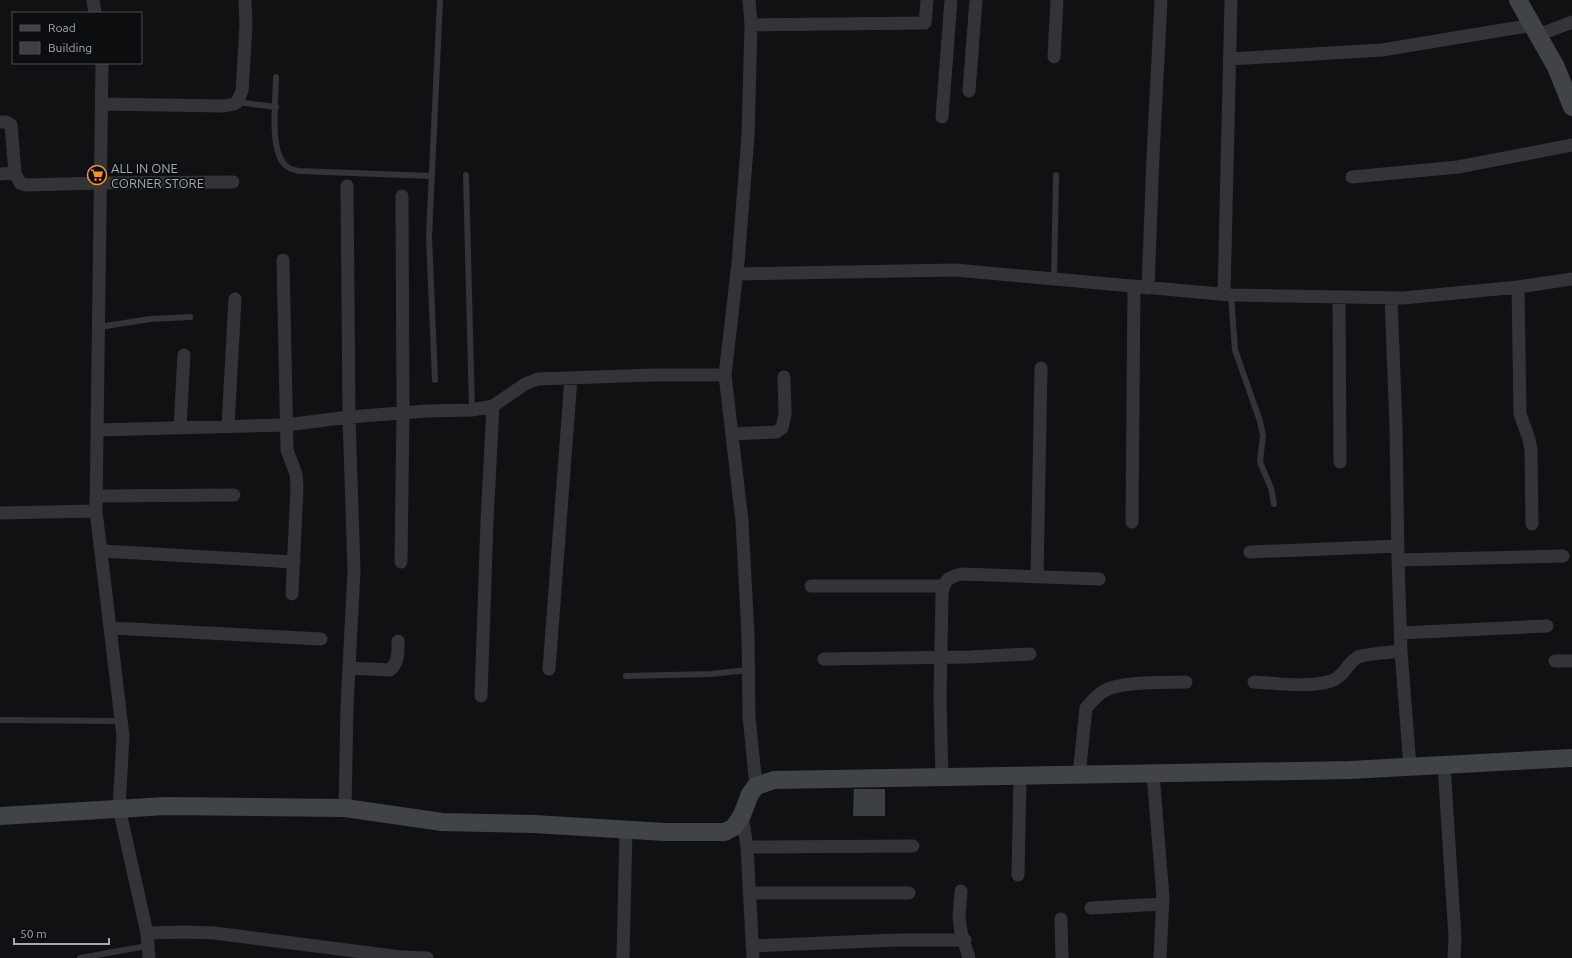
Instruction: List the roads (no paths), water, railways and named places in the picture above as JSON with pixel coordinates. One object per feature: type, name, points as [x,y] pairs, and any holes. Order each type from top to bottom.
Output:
[{"type":"main road","points":[[1518,0],[1556,66],[1572,107]]},
{"type":"main road","points":[[0,816],[166,806],[345,808],[442,822],[534,824],[665,832],[725,832],[734,827],[742,815],[750,794],[756,786],[774,780],[1079,776],[1350,770],[1572,758]]},
{"type":"street","points":[[93,0],[95,12]]},
{"type":"street","points":[[102,104],[224,106],[237,102],[242,91],[246,24],[245,0]]},
{"type":"street","points":[[749,0],[751,26],[748,136],[737,274],[725,375],[742,522],[748,635],[749,716],[756,786]]},
{"type":"street","points":[[751,26],[925,23],[927,0]]},
{"type":"street","points":[[942,117],[951,0]]},
{"type":"street","points":[[969,91],[976,0]]},
{"type":"street","points":[[1054,57],[1057,0]]},
{"type":"street","points":[[1148,288],[1161,0]]},
{"type":"street","points":[[1227,294],[1232,0]]},
{"type":"street","points":[[1230,59],[1382,50],[1536,30],[1572,22]]},
{"type":"street","points":[[102,64],[96,511],[123,736],[119,808],[147,946],[186,932],[214,933],[394,956],[427,958]]},
{"type":"street","points":[[0,122],[9,122],[12,125],[15,173],[20,184],[233,182]]},
{"type":"street","points":[[1352,177],[1458,167],[1572,145]]},
{"type":"street","points":[[0,174],[15,173]]},
{"type":"street","points":[[345,808],[349,668],[354,571],[347,186]]},
{"type":"street","points":[[401,562],[403,413],[402,196]]},
{"type":"street","points":[[283,260],[287,450],[296,474],[297,488],[292,594]]},
{"type":"street","points":[[737,274],[955,270],[1227,294],[1391,298],[1518,287],[1572,278]]},
{"type":"street","points":[[1132,522],[1134,286]]},
{"type":"street","points":[[1518,287],[1520,414],[1529,439],[1531,450],[1532,524]]},
{"type":"street","points":[[1339,297],[1340,462]]},
{"type":"street","points":[[1391,298],[1396,427],[1401,651],[1410,767]]},
{"type":"street","points":[[228,426],[235,299]]},
{"type":"street","points":[[180,427],[184,355]]},
{"type":"street","points":[[1037,577],[1041,368]]},
{"type":"street","points":[[97,430],[286,424],[403,413],[472,410],[494,406],[525,384],[538,379],[653,375],[725,375]]},
{"type":"street","points":[[732,434],[776,432],[782,428],[784,414],[784,377]]},
{"type":"street","points":[[549,668],[571,378]]},
{"type":"street","points":[[481,696],[487,521],[494,406]]},
{"type":"street","points":[[97,496],[234,495]]},
{"type":"street","points":[[0,513],[96,511]]},
{"type":"street","points":[[1250,552],[1398,546]]},
{"type":"street","points":[[102,551],[294,562]]},
{"type":"street","points":[[1398,560],[1563,556]]},
{"type":"street","points":[[942,778],[941,657],[943,586],[948,578],[962,574],[1099,579]]},
{"type":"street","points":[[811,586],[943,586]]},
{"type":"street","points":[[1401,634],[1548,626]]},
{"type":"street","points":[[111,628],[321,638]]},
{"type":"street","points":[[349,668],[390,670],[394,666],[398,656],[398,641]]},
{"type":"street","points":[[1254,682],[1310,684],[1331,681],[1343,674],[1350,664],[1359,657],[1401,651]]},
{"type":"street","points":[[824,659],[1030,654]]},
{"type":"street","points":[[1555,661],[1572,661]]},
{"type":"street","points":[[1079,776],[1086,708],[1092,701],[1105,691],[1123,685],[1186,682]]},
{"type":"street","points":[[1444,765],[1455,937],[1454,958]]},
{"type":"street","points":[[1153,774],[1162,904],[1160,958]]},
{"type":"street","points":[[1018,875],[1020,777]]},
{"type":"street","points":[[742,815],[747,847],[753,952],[898,940],[964,940]]},
{"type":"street","points":[[623,958],[626,830]]},
{"type":"street","points":[[747,847],[913,846]]},
{"type":"street","points":[[961,891],[959,918],[961,932],[969,958]]},
{"type":"street","points":[[749,893],[910,893]]},
{"type":"street","points":[[1091,908],[1162,904]]},
{"type":"street","points":[[1060,919],[1062,958]]},
{"type":"lane","points":[[435,380],[429,236],[440,0]]},
{"type":"lane","points":[[276,77],[275,138],[279,158],[286,167],[299,171],[432,176]]},
{"type":"lane","points":[[237,102],[276,107]]},
{"type":"lane","points":[[466,175],[472,410]]},
{"type":"lane","points":[[1054,279],[1056,175]]},
{"type":"lane","points":[[1227,294],[1235,350],[1260,421],[1263,435],[1260,462],[1271,488],[1274,504]]},
{"type":"lane","points":[[99,327],[150,319],[190,317]]},
{"type":"lane","points":[[626,676],[711,674],[748,670]]},
{"type":"lane","points":[[0,720],[121,721]]},
{"type":"lane","points":[[80,958],[147,946]]},
{"type":"place","name":"ALL IN ONE CORNER STORE","points":[[97,175]]}]
